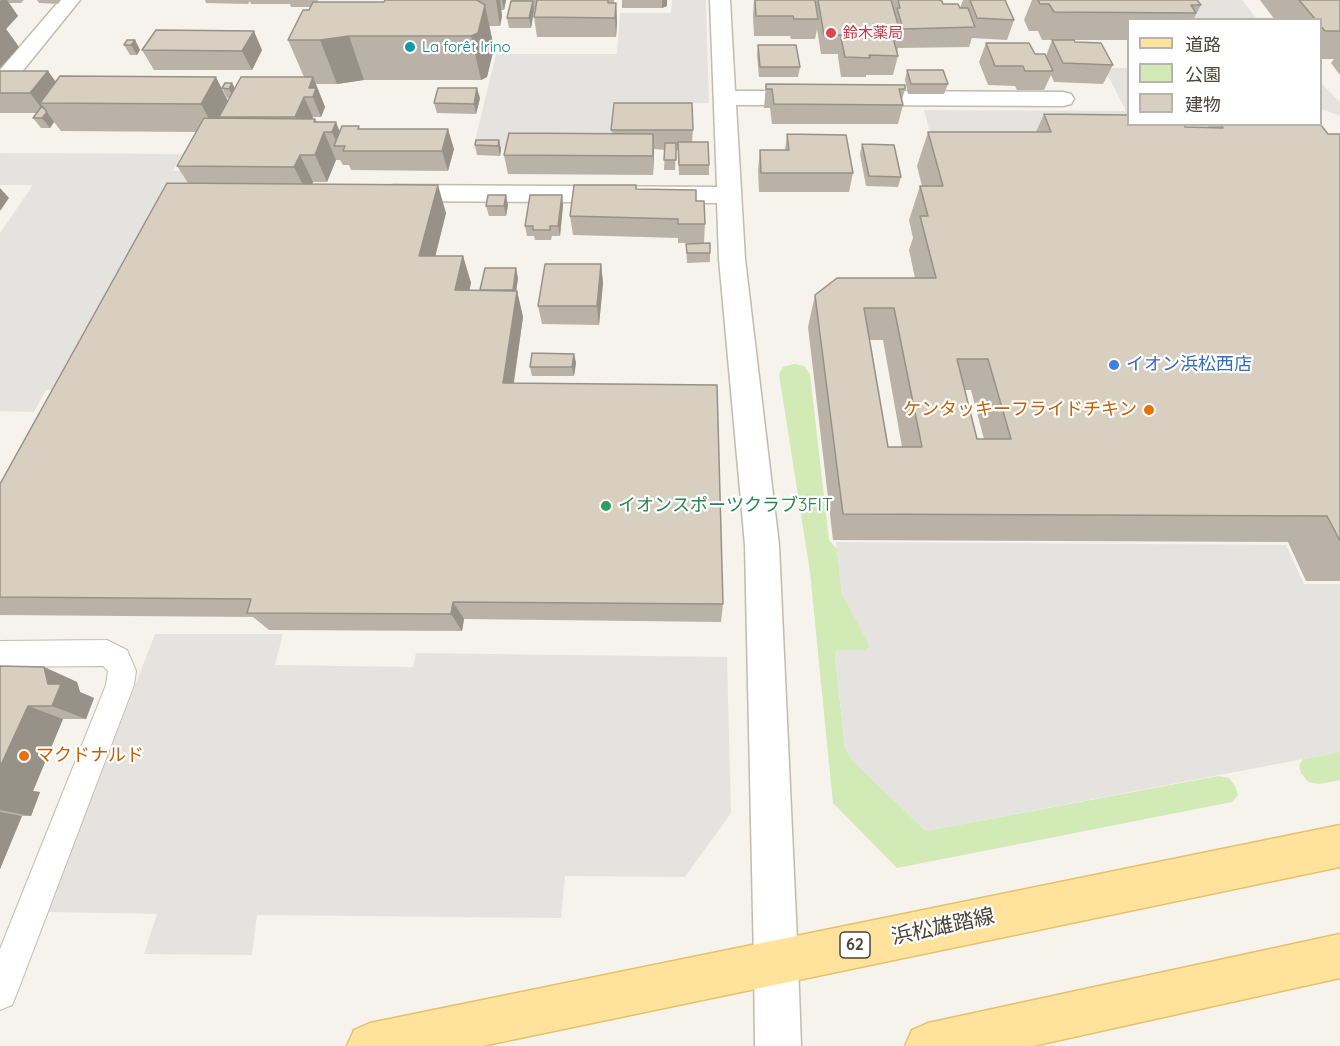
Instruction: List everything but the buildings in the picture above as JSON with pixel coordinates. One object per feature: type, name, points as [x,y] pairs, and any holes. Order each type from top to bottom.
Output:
[{"type":"main road","name":"浜松雄踏線","points":[[370,1046],[1340,846]]},
{"type":"main road","points":[[928,1046],[1340,956]]},
{"type":"street","points":[[0,84],[70,0]]},
{"type":"street","points":[[720,0],[736,308],[762,545],[778,1046]]},
{"type":"street","points":[[11,43],[34,44]]},
{"type":"street","points":[[725,98],[1063,99]]},
{"type":"street","points":[[377,193],[729,195]]},
{"type":"lane","points":[[0,654],[107,653],[117,660],[122,671],[120,685],[0,993]]},
{"type":"green space","points":[[794,364],[804,366],[810,374],[829,540],[837,549],[842,594],[870,647],[865,650],[837,650],[835,656],[845,747],[852,760],[926,831],[1218,776],[1229,778],[1235,786],[1238,795],[1232,802],[897,868],[833,803],[810,572],[779,374],[783,367]]},
{"type":"green space","points":[[1340,752],[1340,780],[1319,784],[1308,782],[1301,773],[1299,766],[1303,759]]},
{"type":"shaded area","points":[[672,0],[706,0],[709,103],[613,103],[609,150],[473,149],[496,54],[617,54],[620,13],[671,13]]},
{"type":"shaded area","points":[[1174,0],[1242,0],[1256,18],[1186,18]]},
{"type":"shaded area","points":[[1104,68],[1127,68],[1127,126],[1253,126],[932,140],[924,110],[1126,111]]},
{"type":"shaded area","points":[[1322,84],[1340,102],[1340,116],[1322,109]]},
{"type":"shaded area","points":[[0,153],[182,154],[173,171],[197,171],[81,390],[46,390],[34,412],[0,411],[0,233],[33,185],[0,185]]},
{"type":"shaded area","points":[[836,542],[1286,545],[1304,584],[1340,584],[1340,752],[926,831],[852,760],[845,747],[835,656],[837,650],[865,650],[870,647],[842,594]]},
{"type":"shaded area","points":[[155,634],[283,634],[275,665],[413,667],[416,653],[727,657],[731,813],[685,877],[565,876],[561,918],[257,915],[252,955],[144,954],[157,914],[48,912]]},
{"type":"place","name":"鈴木薬局","points":[[831,33]]},
{"type":"place","name":"La forêt Irino","points":[[410,47]]},
{"type":"place","name":"イオン浜松西店","points":[[1114,365]]},
{"type":"place","name":"ケンタッキーフライドチキン","points":[[1149,410]]},
{"type":"place","name":"イオンスポーツクラブ3FIT","points":[[606,506]]},
{"type":"place","name":"マクドナルド","points":[[24,756]]}]
